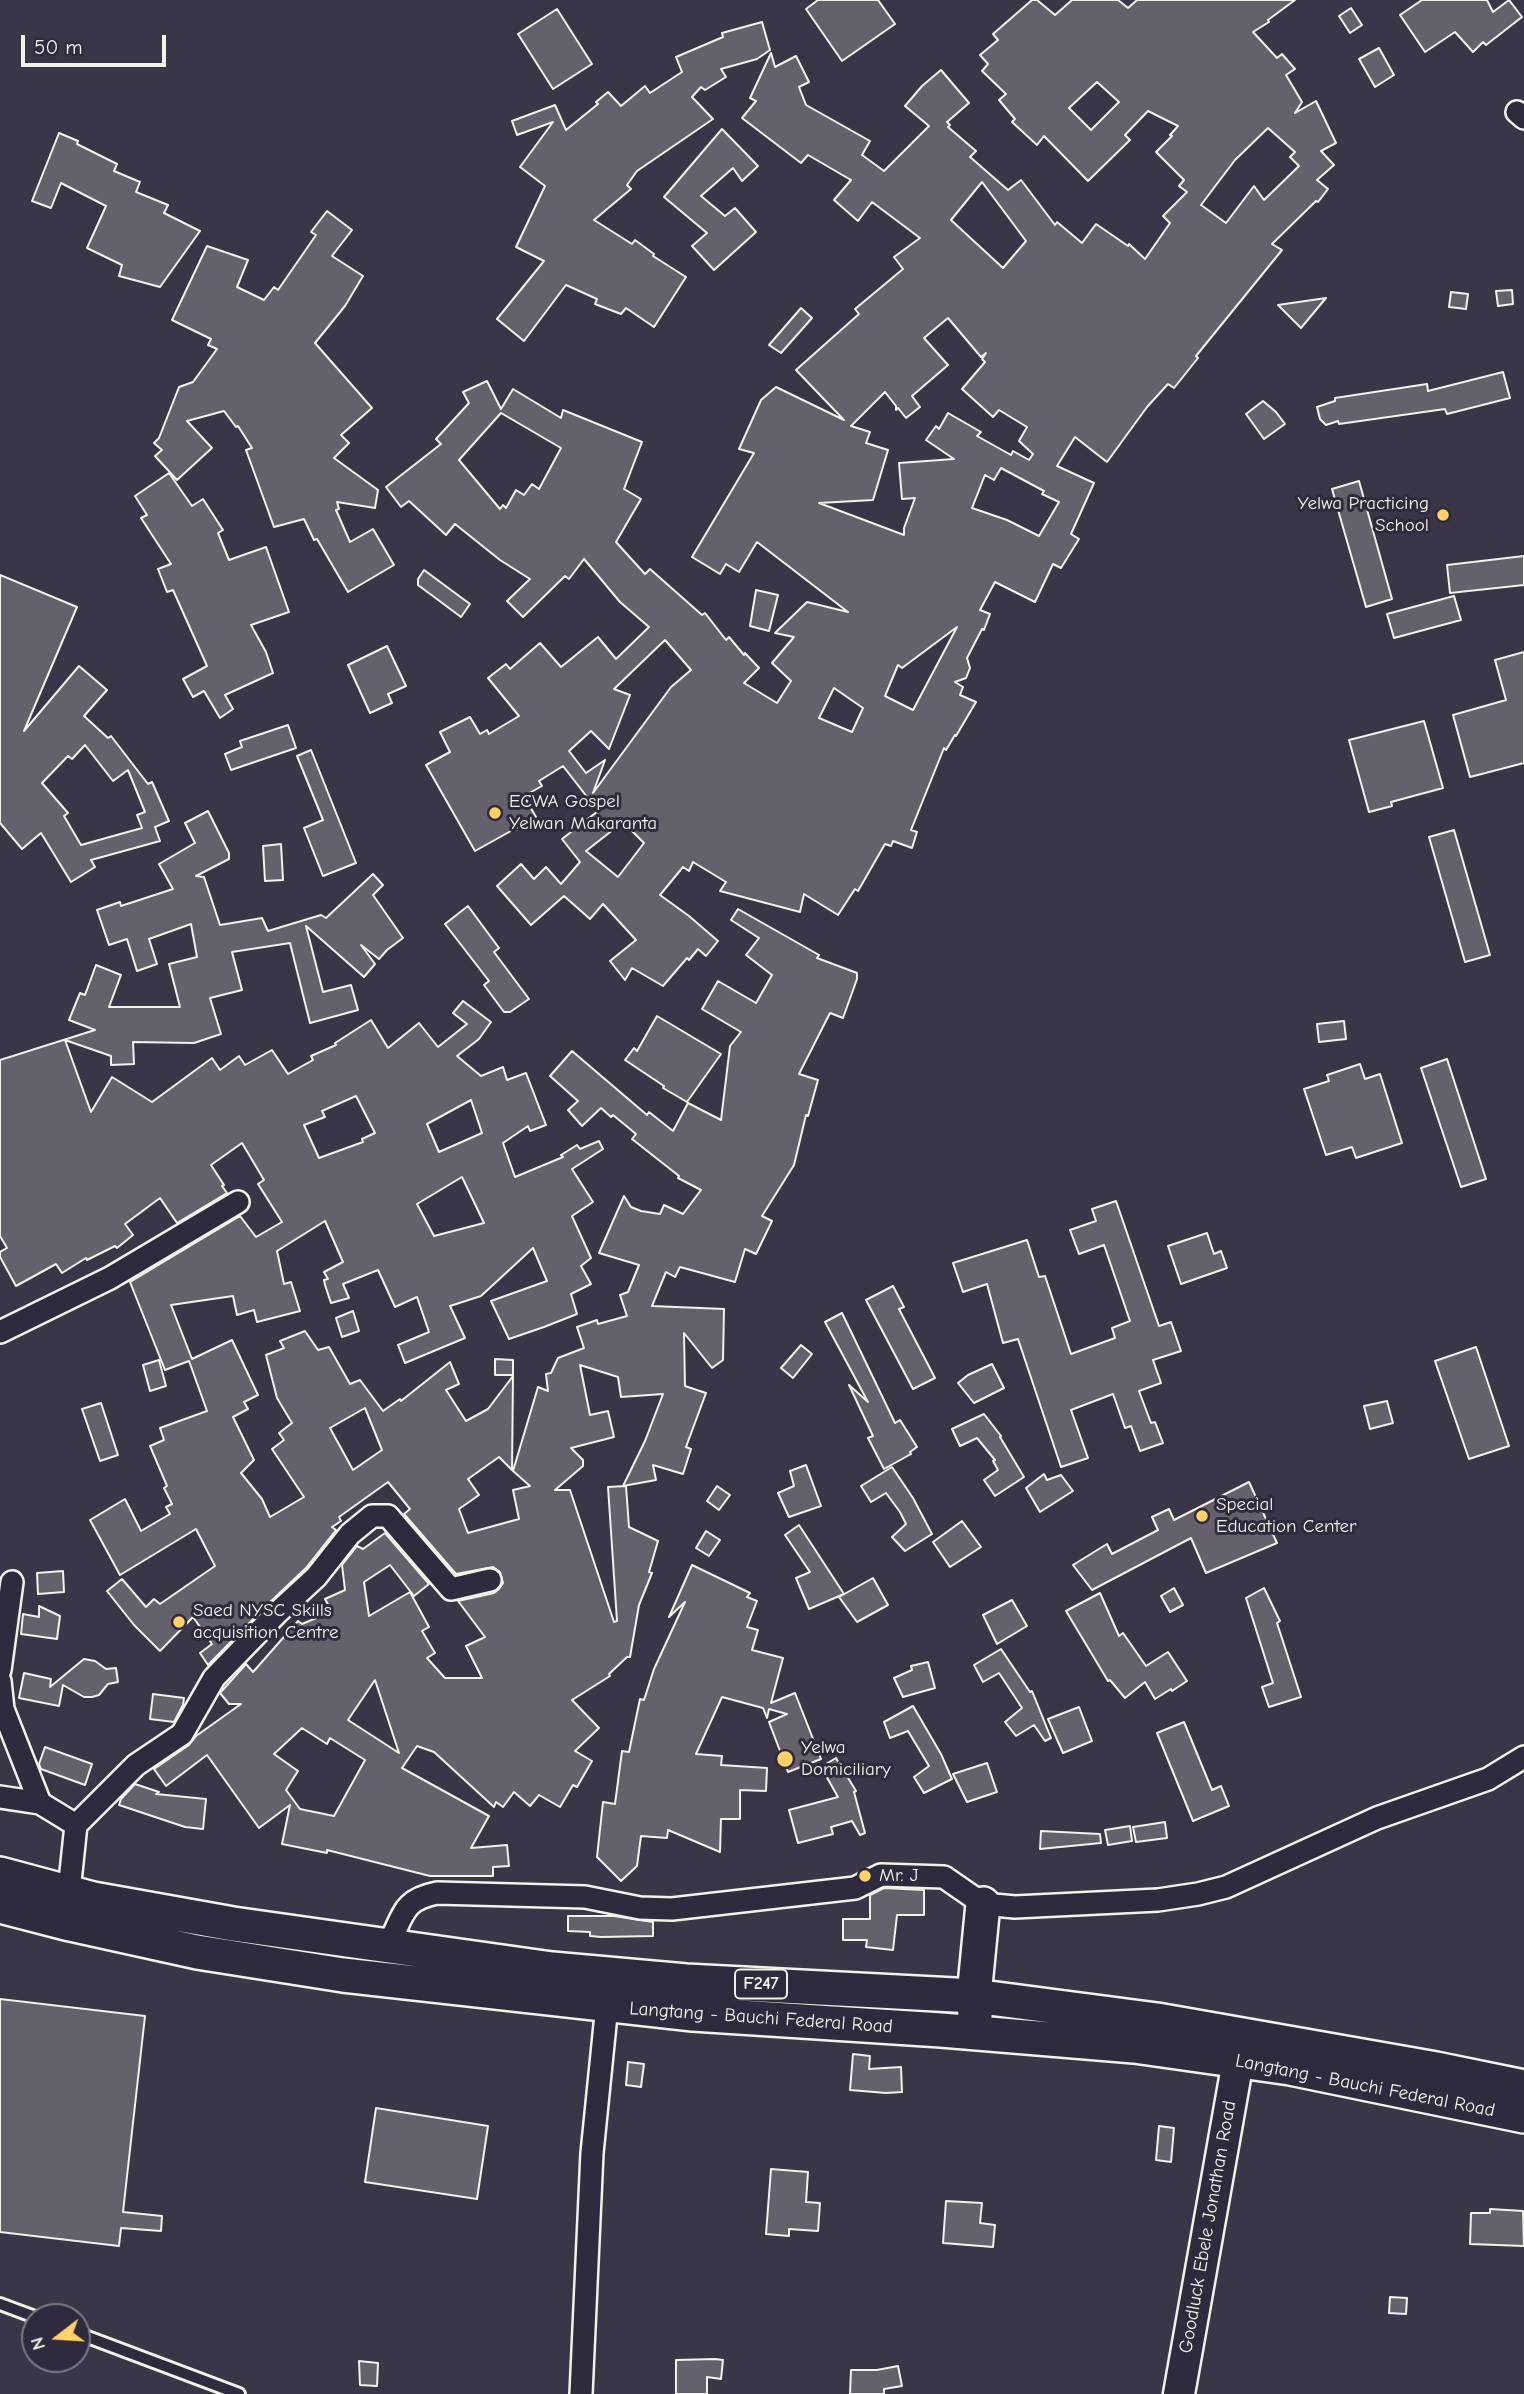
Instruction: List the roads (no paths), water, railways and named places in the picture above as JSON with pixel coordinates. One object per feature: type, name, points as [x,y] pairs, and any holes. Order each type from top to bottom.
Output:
[{"type":"main road","name":"F247","points":[[0,1874],[93,1899],[233,1924],[552,1969],[608,1990],[686,1981],[974,1996],[1157,2020],[1436,2068],[1524,2087]]},
{"type":"main road","points":[[976,2033],[974,1996],[983,1904]]},
{"type":"main road","name":"Langtang - Bauchi Federal Road","points":[[0,1906],[197,1952],[343,1975],[608,1990],[693,2014],[1134,2046],[1290,2068],[1524,2116]]},
{"type":"main road","name":"Goodluck Ebele Jonathan Road","points":[[1179,2394],[1238,2061]]},
{"type":"street","points":[[0,1332],[110,1278],[238,1202]]},
{"type":"street","points":[[69,1891],[76,1825],[136,1765],[182,1734],[214,1678],[316,1577],[350,1534],[372,1516],[388,1516],[451,1589],[490,1580]]},
{"type":"street","points":[[0,1670],[12,1582]]},
{"type":"street","points":[[0,1681],[3,1709],[40,1803]]},
{"type":"street","points":[[388,1945],[402,1921],[407,1905],[420,1896],[437,1893],[585,1897],[640,1908],[672,1909],[855,1888],[880,1875],[944,1877],[983,1904],[1015,1907],[1094,1904],[1198,1894],[1226,1887],[1377,1818],[1488,1779],[1524,1758]]},
{"type":"street","points":[[0,1797],[40,1803],[76,1825]]},
{"type":"street","points":[[581,2394],[592,2153],[608,1990]]},
{"type":"lane","points":[[0,2304],[21,2312]]},
{"type":"lane","points":[[91,2338],[239,2394]]},
{"type":"place","name":"Yelwa Practicing School","points":[[1443,515]]},
{"type":"place","name":"ECWA Gospel Yelwan Makaranta","points":[[495,813]]},
{"type":"place","name":"Special Education Center","points":[[1202,1516]]},
{"type":"place","name":"Saed NYSC Skills acquisition Centre","points":[[179,1622]]},
{"type":"place","name":"Yelwa Domiciliary","points":[[785,1759]]},
{"type":"place","name":"Mr. J","points":[[865,1876]]}]
